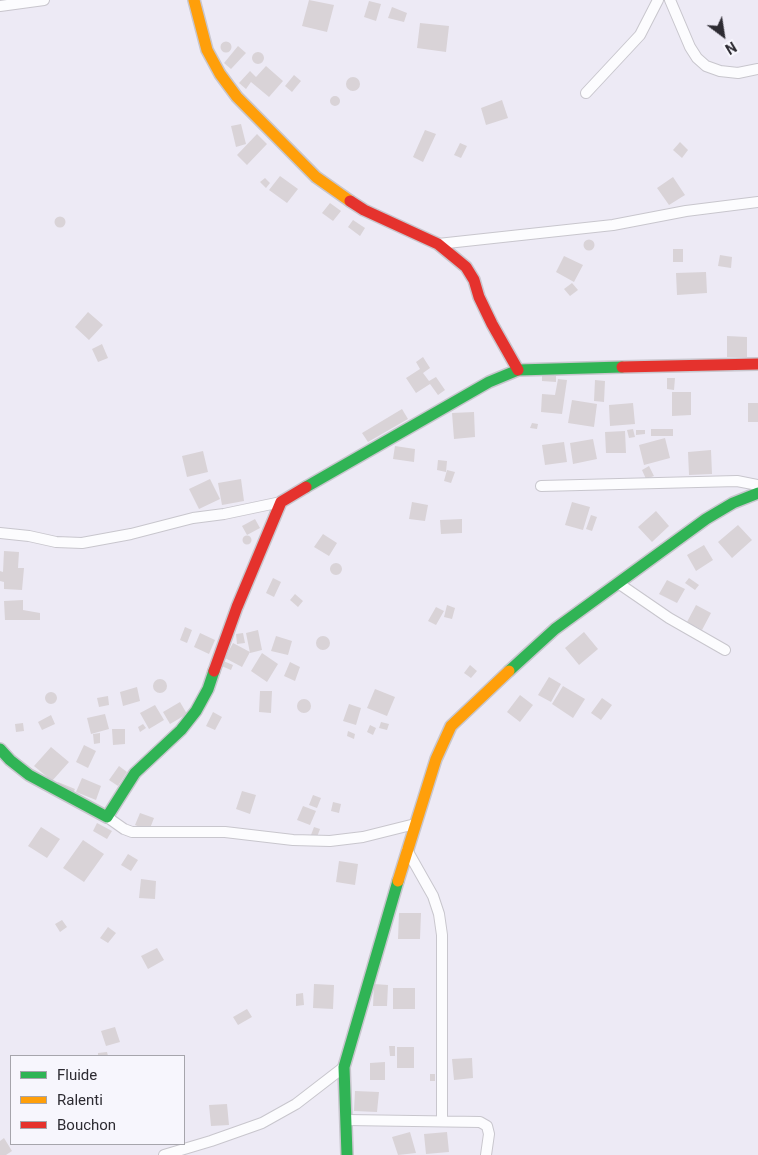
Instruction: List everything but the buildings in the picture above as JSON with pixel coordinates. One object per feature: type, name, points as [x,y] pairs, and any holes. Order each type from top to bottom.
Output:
[{"type":"street","points":[[0,6],[44,0]]},
{"type":"street","points":[[194,0],[207,50],[220,74],[237,97],[316,177],[364,210],[438,244],[466,267],[474,280],[479,297],[492,324],[518,370]]},
{"type":"street","points":[[586,93],[640,35],[658,0]]},
{"type":"street","points":[[670,0],[690,47],[697,58],[706,66],[720,71],[738,73],[758,69]]},
{"type":"street","points":[[438,244],[613,225],[686,211],[758,202]]},
{"type":"street","points":[[0,533],[29,536],[56,542],[82,543],[131,534],[193,518],[224,514],[281,502],[489,382],[518,370],[758,364]]},
{"type":"street","points":[[540,486],[737,481],[758,485]]},
{"type":"street","points":[[347,1155],[344,1067],[415,824],[436,759],[451,726],[555,629],[706,518],[733,503],[758,493]]},
{"type":"street","points":[[107,817],[135,773],[181,730],[196,711],[208,689],[237,607],[281,502]]},
{"type":"street","points":[[618,583],[669,618],[725,650]]},
{"type":"street","points":[[0,749],[10,760],[29,774],[132,832],[224,832],[330,841],[363,837],[415,824]]},
{"type":"street","points":[[407,850],[434,896],[442,935],[442,1122]]},
{"type":"street","points":[[164,1155],[262,1123],[296,1104],[344,1067]]},
{"type":"street","points":[[347,1120],[480,1122],[487,1126],[486,1155]]},
{"type":"traffic: fast","points":[[306,487],[489,382],[518,370],[622,367]]},
{"type":"traffic: fast","points":[[509,671],[555,629],[706,519],[733,503],[758,493]]},
{"type":"traffic: fast","points":[[0,749],[10,760],[29,775],[107,817],[135,773],[181,730],[196,711],[208,689],[214,671]]},
{"type":"traffic: fast","points":[[347,1155],[344,1067],[398,881]]},
{"type":"traffic: slow","points":[[194,0],[207,50],[220,74],[237,97],[316,177],[350,201]]},
{"type":"traffic: slow","points":[[398,881],[436,759],[451,726],[509,671]]},
{"type":"traffic: jam","points":[[350,201],[364,210],[438,244],[466,267],[474,280],[479,297],[492,324],[518,370]]},
{"type":"traffic: jam","points":[[622,367],[758,364]]},
{"type":"traffic: jam","points":[[214,671],[237,607],[281,502],[306,487]]}]
